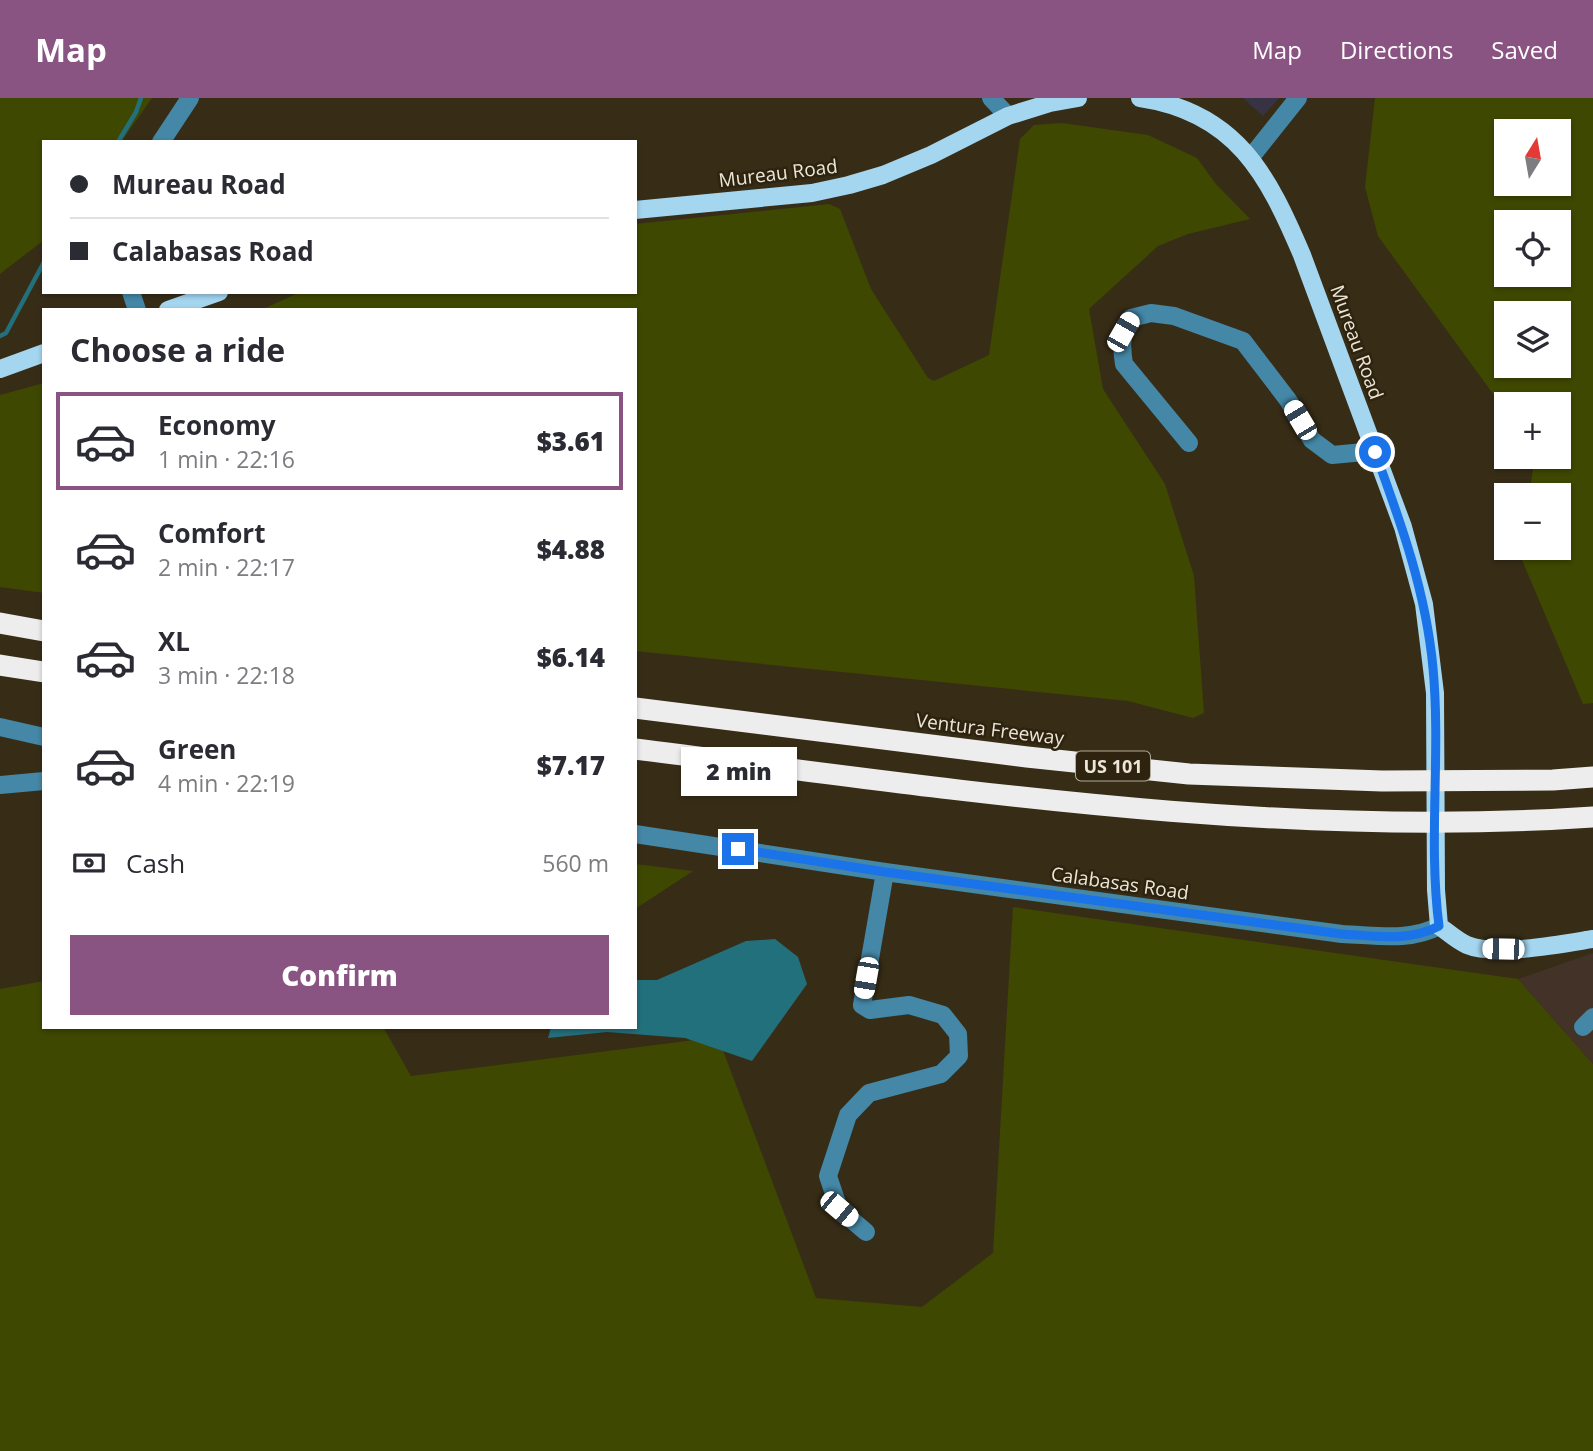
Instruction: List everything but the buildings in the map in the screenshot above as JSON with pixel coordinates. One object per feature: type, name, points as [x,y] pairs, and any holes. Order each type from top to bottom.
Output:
[{"type":"highway","points":[[0,623],[42,631]]},
{"type":"highway","points":[[0,665],[42,672]]},
{"type":"highway","name":"Ventura Freeway","points":[[637,708],[1014,756],[1189,774],[1382,781],[1553,780],[1593,777]]},
{"type":"highway","name":"US 101","points":[[637,749],[1094,805],[1271,820],[1410,823],[1593,817]]},
{"type":"main road","name":"Mureau Road","points":[[637,210],[812,193],[849,185],[883,175],[931,155],[1009,116],[1050,103],[1078,98]]},
{"type":"main road","name":"Mureau Road","points":[[1140,98],[1173,106],[1201,119],[1233,140],[1251,157],[1274,193],[1302,256],[1375,452],[1402,527],[1424,604],[1433,669],[1439,926]]},
{"type":"main road","points":[[174,308],[213,294]]},
{"type":"main road","points":[[0,369],[42,355]]},
{"type":"main road","points":[[1439,926],[1476,948],[1516,948],[1593,939]]},
{"type":"street","points":[[161,140],[190,98]]},
{"type":"street","points":[[991,98],[1009,116]]},
{"type":"street","points":[[1009,116],[1012,98]]},
{"type":"street","points":[[1251,157],[1298,98]]},
{"type":"street","points":[[1189,443],[1124,364],[1121,349],[1123,332],[1131,318],[1151,313],[1174,316],[1243,341],[1288,400],[1312,440],[1332,455],[1375,452]]},
{"type":"street","points":[[0,727],[42,737]]},
{"type":"street","points":[[0,785],[42,781]]},
{"type":"street","name":"Calabasas Road","points":[[637,834],[885,872],[1342,934],[1412,935],[1439,926]]},
{"type":"street","points":[[866,1232],[839,1209],[828,1177],[848,1115],[869,1093],[941,1073],[959,1056],[958,1034],[943,1015],[909,1005],[870,1010],[862,1005],[885,872]]},
{"type":"shaded area","points":[[1243,98],[1279,98],[1263,116]]},
{"type":"shaded area","points":[[1593,953],[1593,1064],[1518,979]]},
{"type":"green space","points":[[0,98],[152,98],[122,140],[42,140],[42,242],[0,274]]},
{"type":"green space","points":[[1375,98],[1593,98],[1593,703],[1583,704],[1522,560],[1571,560],[1571,483],[1531,483],[1533,469],[1571,469],[1571,392],[1494,392],[1494,395],[1378,236],[1365,187]]},
{"type":"green space","points":[[1062,123],[1148,135],[1197,158],[1215,183],[1250,219],[1188,234],[1158,246],[1089,309],[1103,389],[1165,484],[1194,576],[1204,713],[1193,718],[1128,701],[637,651],[637,308],[265,308],[296,294],[637,294],[637,224],[829,204],[840,209],[871,289],[928,378],[934,381],[989,355],[1020,139],[1034,125]]},
{"type":"green space","points":[[42,384],[42,593],[0,587],[0,395]]},
{"type":"green space","points":[[637,864],[693,871],[637,908]]},
{"type":"green space","points":[[1013,907],[1518,979],[1593,1064],[1593,1451],[0,1451],[0,989],[42,981],[42,1029],[384,1029],[411,1076],[718,1037],[816,1298],[922,1307],[993,1253]]},
{"type":"water","points":[[775,939],[798,957],[807,984],[752,1061],[685,1038],[607,1032],[548,1038],[550,1029],[637,1029],[637,980],[657,980],[746,941]]},
{"type":"waterway","points":[[119,140],[141,98]]},
{"type":"waterway","points":[[0,336],[6,333],[42,266]]},
{"type":"route","points":[[738,849],[885,872],[1342,934],[1400,936],[1427,932],[1439,926],[1436,890],[1435,693],[1429,630],[1418,577],[1375,452]]}]
